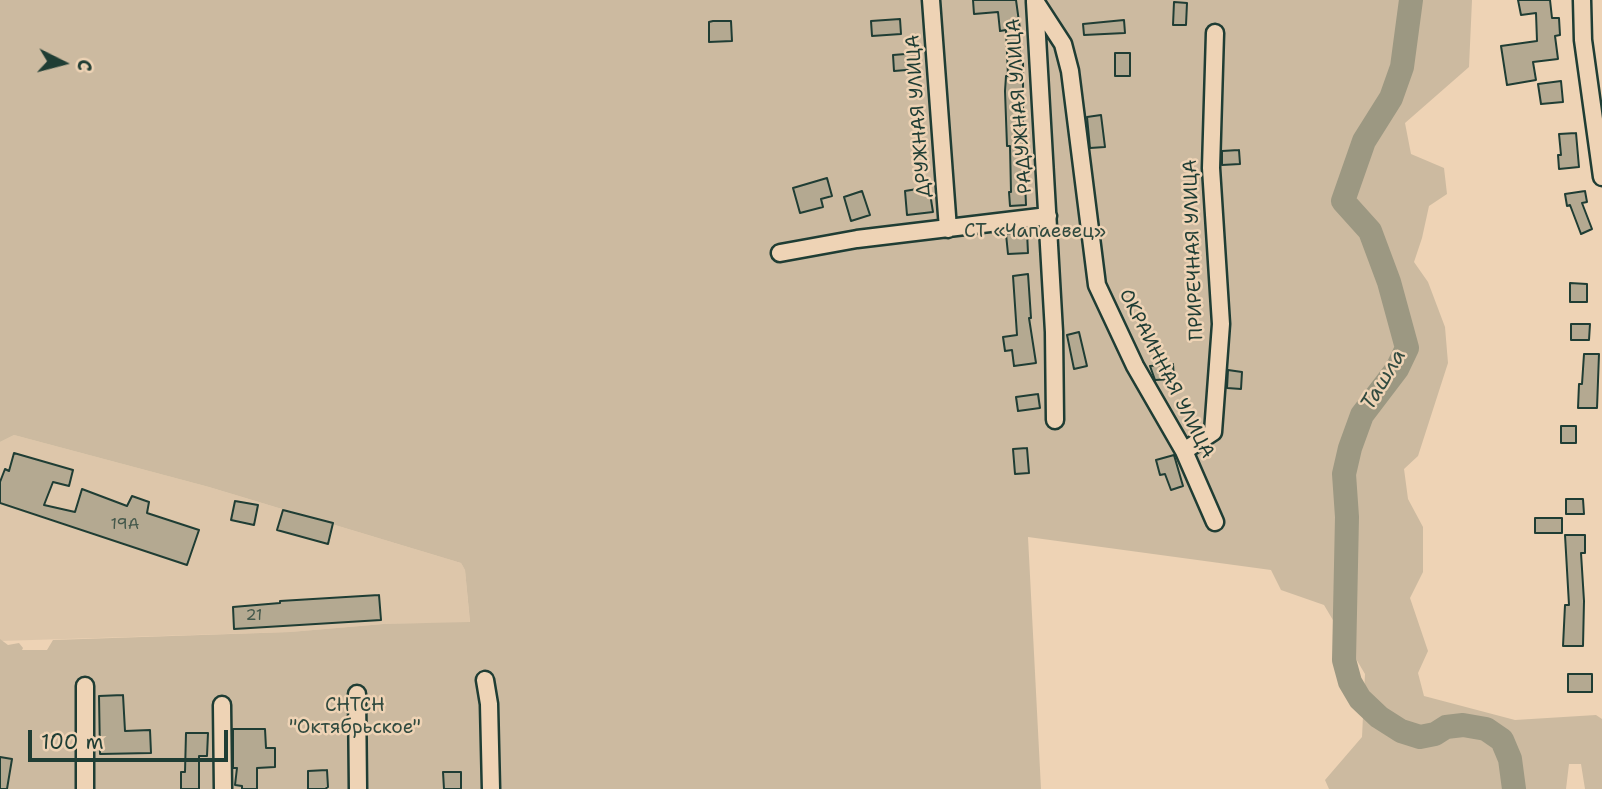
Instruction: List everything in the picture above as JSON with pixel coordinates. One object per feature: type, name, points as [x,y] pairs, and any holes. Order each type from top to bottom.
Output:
[{"type":"street","name":"ДРУЖНАЯ УЛИЦА","points":[[931,0],[948,229]]},
{"type":"street","name":"РАДУЖНАЯ УЛИЦА","points":[[1035,0],[1054,332],[1055,420]]},
{"type":"street","name":"ОКРАИННАЯ УЛИЦА","points":[[1035,0],[1063,44],[1070,71],[1097,285],[1135,366],[1184,451],[1216,522]]},
{"type":"street","points":[[1582,0],[1583,40],[1602,177]]},
{"type":"street","name":"ПРИРЕЧНАЯ УЛИЦА","points":[[1184,451],[1213,432],[1221,324],[1211,168],[1215,33]]},
{"type":"street","points":[[780,253],[857,239],[1048,216]]},
{"type":"street","points":[[485,680],[489,704],[491,789]]},
{"type":"street","points":[[85,687],[85,789]]},
{"type":"street","points":[[357,694],[358,789]]},
{"type":"street","points":[[222,705],[223,789]]},
{"type":"shaded area","points":[[14,435],[209,487],[461,563],[465,570],[470,623],[383,624],[290,632],[0,641],[0,442]]},
{"type":"green space","points":[[0,0],[1472,0],[1469,67],[1405,123],[1411,154],[1444,168],[1447,194],[1429,206],[1414,262],[1428,282],[1445,327],[1448,363],[1418,456],[1404,469],[1408,499],[1423,527],[1423,572],[1410,598],[1428,651],[1418,673],[1424,696],[1515,720],[1596,715],[1602,719],[1602,789],[1585,789],[1581,764],[1569,764],[1566,789],[1329,789],[1325,780],[1362,737],[1365,674],[1324,605],[1281,590],[1271,570],[1028,537],[1041,789],[0,789],[0,639],[8,645],[19,643],[22,650],[47,650],[53,640],[290,632],[383,624],[470,622],[465,570],[461,563],[209,487],[14,435],[0,442]]},
{"type":"building","points":[[973,0],[1016,0],[1020,29],[1020,62],[1023,62],[1026,205],[1010,206],[1010,146],[1007,146],[1005,91],[1008,76],[1006,30],[1000,31],[998,12],[974,14]]},
{"type":"building","points":[[1518,0],[1550,0],[1552,18],[1559,18],[1560,35],[1555,36],[1558,59],[1533,62],[1536,80],[1507,85],[1501,46],[1537,41],[1536,13],[1521,15]]},
{"type":"building","points":[[1174,2],[1187,3],[1186,25],[1173,25]]},
{"type":"building","points":[[900,19],[901,34],[872,36],[871,21]]},
{"type":"building","points":[[1124,20],[1125,33],[1084,35],[1083,24]]},
{"type":"building","points":[[731,21],[732,41],[709,42],[709,22]]},
{"type":"building","points":[[918,53],[919,69],[894,71],[893,55]]},
{"type":"building","points":[[1115,53],[1130,53],[1130,76],[1115,76]]},
{"type":"building","points":[[1561,81],[1563,102],[1541,104],[1538,84]]},
{"type":"building","points":[[1101,115],[1105,147],[1090,148],[1087,117]]},
{"type":"building","points":[[1576,133],[1579,167],[1559,169],[1559,134]]},
{"type":"building","points":[[1239,150],[1240,164],[1222,165],[1222,151]]},
{"type":"building","points":[[827,178],[832,196],[821,199],[823,207],[800,213],[793,188]]},
{"type":"building","points":[[929,187],[933,212],[907,215],[905,191]]},
{"type":"building","points":[[862,191],[870,215],[851,221],[844,197]]},
{"type":"building","points":[[1585,191],[1587,202],[1582,203],[1592,229],[1581,234],[1570,205],[1567,206],[1565,194]]},
{"type":"building","points":[[1027,232],[1028,253],[1008,254],[1006,234]]},
{"type":"building","points":[[1028,274],[1029,318],[1036,363],[1014,366],[1012,350],[1005,351],[1003,337],[1017,335],[1013,276]]},
{"type":"building","points":[[1570,283],[1587,284],[1587,302],[1570,302]]},
{"type":"building","points":[[1571,324],[1590,324],[1589,340],[1571,340]]},
{"type":"building","points":[[1079,332],[1087,366],[1074,369],[1067,335]]},
{"type":"building","points":[[1584,354],[1599,354],[1597,408],[1578,408]]},
{"type":"building","points":[[1173,364],[1174,379],[1155,380],[1150,366]]},
{"type":"building","points":[[1228,370],[1242,372],[1241,389],[1227,388]]},
{"type":"building","points":[[1038,394],[1040,408],[1018,411],[1016,397]]},
{"type":"building","points":[[1561,426],[1576,426],[1576,443],[1561,443]]},
{"type":"building","points":[[1027,448],[1029,473],[1015,474],[1013,449]]},
{"type":"building","points":[[14,453],[73,470],[69,486],[53,482],[44,505],[75,512],[82,489],[127,506],[132,496],[149,502],[147,513],[199,530],[187,565],[0,503],[0,482],[5,469],[9,471]]},
{"type":"building","points":[[1174,455],[1183,486],[1171,490],[1165,474],[1160,475],[1156,460]]},
{"type":"building","points":[[1566,499],[1583,499],[1584,514],[1566,514]]},
{"type":"building","points":[[235,501],[258,505],[254,525],[231,520]]},
{"type":"building","points":[[283,510],[333,523],[328,544],[277,530]]},
{"type":"building","points":[[1535,518],[1562,518],[1562,533],[1535,533]]},
{"type":"building","points":[[1565,535],[1585,535],[1585,553],[1581,553],[1583,646],[1563,646],[1565,605],[1569,605]]},
{"type":"building","points":[[379,595],[381,620],[234,629],[233,607],[280,601]]},
{"type":"building","points":[[1568,674],[1592,674],[1592,692],[1568,692]]},
{"type":"building","points":[[123,695],[125,731],[150,730],[151,753],[100,754],[99,696]]},
{"type":"building","points":[[233,729],[265,729],[266,748],[275,748],[275,767],[257,768],[257,789],[242,789],[242,786],[235,785],[237,768],[233,768]]},
{"type":"building","points":[[186,733],[208,733],[207,756],[199,756],[199,789],[181,789],[181,772],[185,772]]},
{"type":"building","points":[[0,757],[12,759],[7,789],[0,789]]},
{"type":"building","points":[[327,770],[328,787],[308,789],[308,771]]},
{"type":"building","points":[[443,772],[461,772],[461,789],[444,789]]},
{"type":"waterway","name":"Ташла","points":[[1411,0],[1402,67],[1391,98],[1364,141],[1343,201],[1370,231],[1389,282],[1407,348],[1397,369],[1362,415],[1344,474],[1347,517],[1344,660],[1350,682],[1360,699],[1379,717],[1401,731],[1420,737],[1435,734],[1446,727],[1463,725],[1486,729],[1502,740],[1510,759],[1514,789]]},
{"type":"park label","name":"СТ «Чапаевец»","points":[[1035,232]]},
{"type":"park label","name":"СНТСН \"Октябрьское\"","points":[[355,717]]}]
